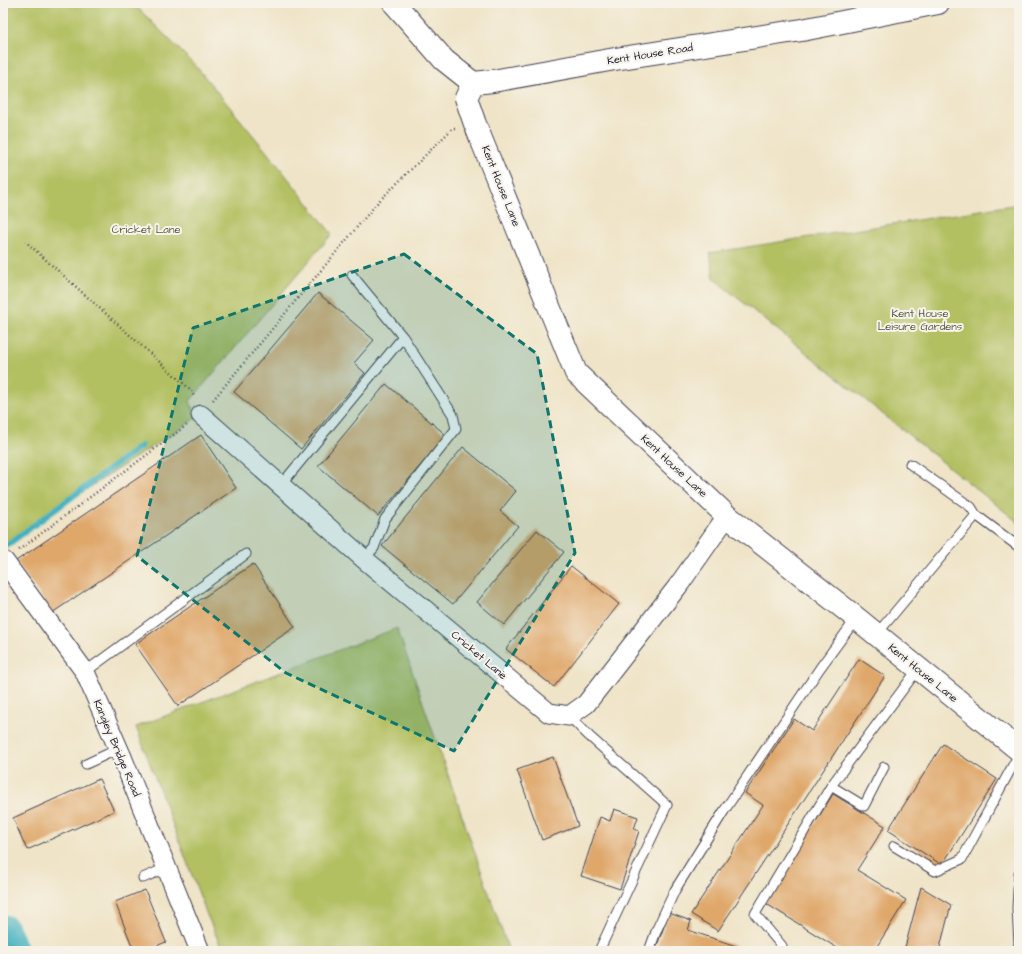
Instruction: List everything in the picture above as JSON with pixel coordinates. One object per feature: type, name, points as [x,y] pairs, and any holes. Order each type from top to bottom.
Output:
[{"type":"street","points":[[394,3],[444,60],[473,83]]},
{"type":"street","name":"Kent House Road","points":[[473,83],[494,81],[615,59],[802,30],[938,3]]},
{"type":"street","name":"Kent House Lane","points":[[473,83],[466,98],[475,124],[576,373],[726,516],[1019,750]]},
{"type":"street","name":"Cricket Lane","points":[[201,415],[364,559],[549,713],[569,716]]},
{"type":"street","points":[[569,716],[586,704],[591,698],[678,586],[726,516]]},
{"type":"street","name":"Kangley Bridge Road","points":[[4,560],[85,672],[200,951]]},
{"type":"lane","points":[[352,275],[403,337],[453,415],[456,429],[385,519],[374,548],[364,559]]},
{"type":"lane","points":[[281,485],[403,337]]},
{"type":"lane","points":[[910,464],[971,507],[976,515],[1019,547]]},
{"type":"lane","points":[[876,635],[976,515]]},
{"type":"lane","points":[[85,672],[246,554]]},
{"type":"lane","points":[[649,951],[657,929],[675,890],[729,805],[855,618]]},
{"type":"lane","points":[[781,951],[782,946],[754,914],[830,786],[918,669]]},
{"type":"lane","points":[[569,716],[589,736],[667,805],[599,951]]},
{"type":"lane","points":[[86,764],[118,749]]},
{"type":"lane","points":[[894,846],[935,871],[962,859],[1019,754]]},
{"type":"lane","points":[[830,786],[864,806],[884,767]]},
{"type":"lane","points":[[143,878],[166,868]]},
{"type":"lane","points":[[1017,951],[1019,944],[1016,908],[1019,873]]},
{"type":"path","points":[[4,560],[201,415],[378,202],[452,128],[475,124]]},
{"type":"path","points":[[25,241],[192,391],[201,415]]},
{"type":"highlighted area","points":[[404,254],[537,354],[575,553],[454,751],[286,673],[137,556],[193,328]]},
{"type":"green space","name":"Cricket Lane","points":[[3,3],[133,3],[195,65],[332,234],[190,401],[196,418],[3,544]]},
{"type":"green space","name":"Kent House Leisure Gardens","points":[[1019,204],[1019,523],[714,279],[710,253]]},
{"type":"green space","points":[[397,628],[509,951],[223,951],[207,915],[136,727]]},
{"type":"building","points":[[318,293],[374,340],[354,363],[365,373],[301,449],[234,392]]},
{"type":"building","points":[[386,384],[446,435],[378,516],[318,466]]},
{"type":"building","points":[[201,435],[236,488],[52,613],[16,561]]},
{"type":"building","points":[[463,447],[516,491],[500,511],[518,526],[453,604],[382,546]]},
{"type":"building","points":[[537,530],[564,552],[504,625],[477,602]]},
{"type":"building","points":[[253,564],[295,627],[178,706],[135,644]]},
{"type":"building","points":[[571,566],[619,604],[554,687],[506,649]]},
{"type":"building","points":[[859,659],[885,676],[718,931],[691,914],[763,805],[745,793],[794,719],[812,731]]},
{"type":"building","points":[[943,744],[997,779],[942,865],[888,830]]},
{"type":"building","points":[[553,757],[578,826],[542,840],[517,770]]},
{"type":"building","points":[[99,779],[114,811],[27,850],[13,818]]},
{"type":"building","points":[[833,794],[885,826],[857,870],[906,900],[874,951],[842,951],[765,903]]},
{"type":"building","points":[[614,809],[638,817],[634,829],[639,831],[620,889],[581,876],[600,817],[610,821]]},
{"type":"building","points":[[921,887],[951,905],[939,951],[904,951]]},
{"type":"building","points":[[145,890],[166,942],[144,951],[134,951],[115,902]]},
{"type":"building","points":[[669,913],[691,921],[688,930],[742,948],[741,951],[655,951]]},
{"type":"waterway","points":[[3,548],[141,446]]},
{"type":"waterway","points":[[3,932],[11,951]]}]
